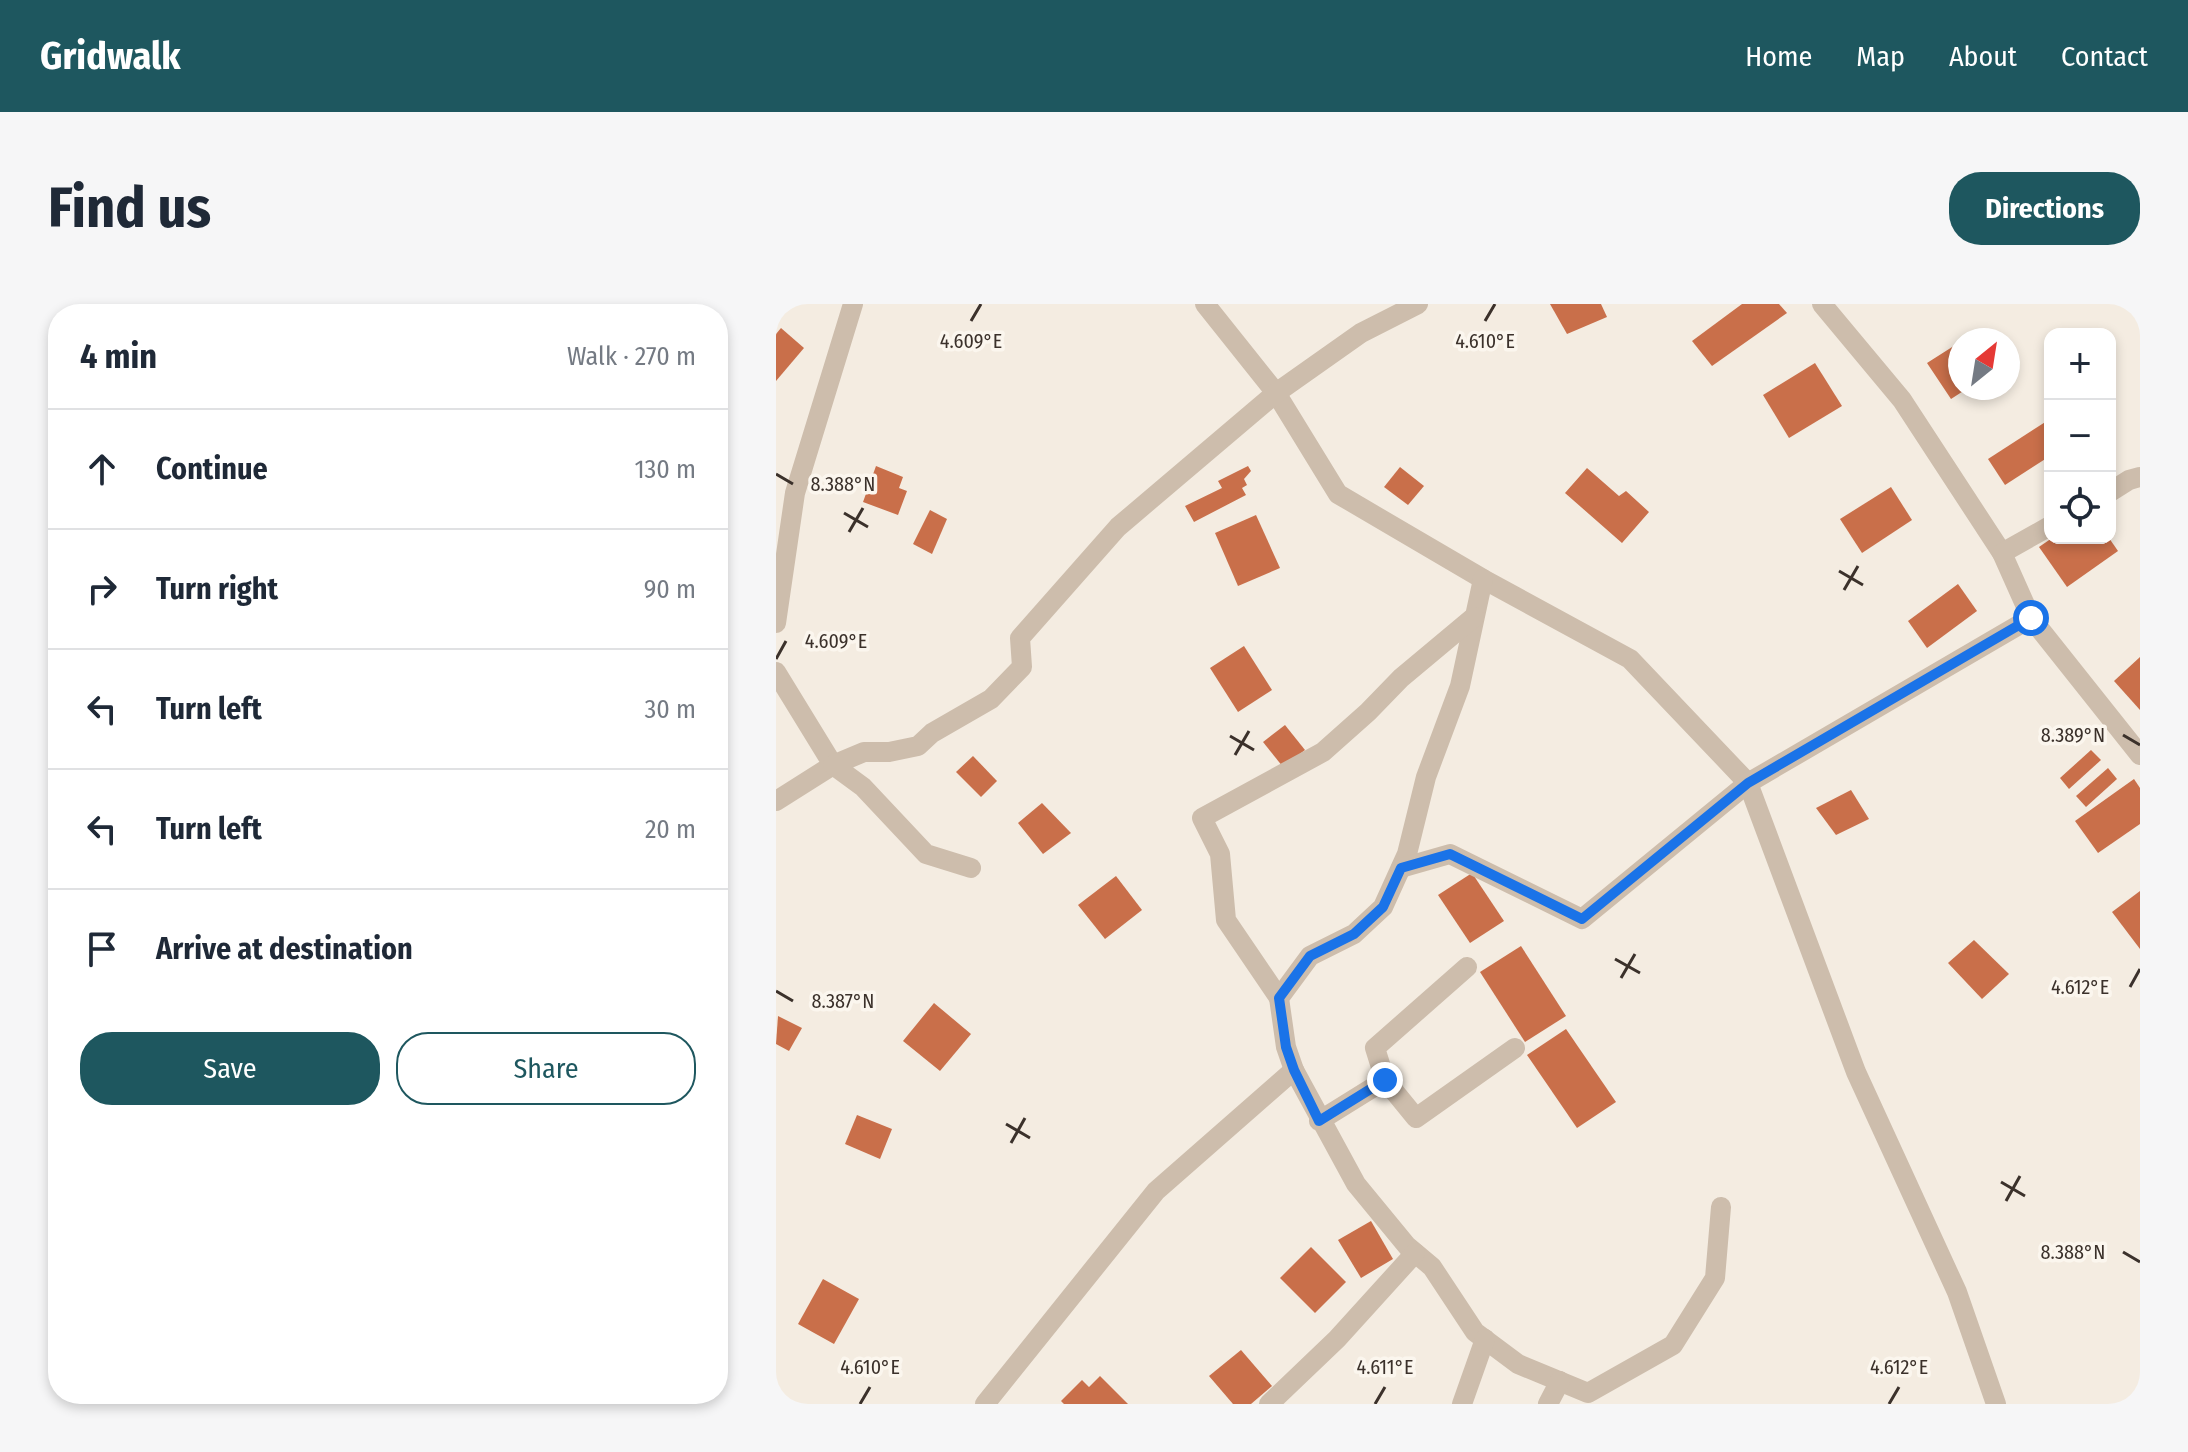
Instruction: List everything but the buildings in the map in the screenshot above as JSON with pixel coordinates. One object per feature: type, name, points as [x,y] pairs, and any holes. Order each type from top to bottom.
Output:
[{"type":"street","points":[[776,623],[785,494],[853,304]]},
{"type":"street","points":[[776,801],[833,765],[864,752],[889,752],[918,746],[932,733],[991,699],[1022,667],[1020,638],[1118,527],[1276,393],[1361,333],[1418,304]]},
{"type":"street","points":[[1822,304],[1902,400],[2002,553],[2031,618],[2140,755]]},
{"type":"street","points":[[1209,306],[1276,393],[1338,494],[1483,579],[1630,659],[1748,783],[1856,1072],[1957,1292],[1996,1404]]},
{"type":"street","points":[[2116,488],[2140,477]]},
{"type":"street","points":[[2002,553],[2044,529]]},
{"type":"street","points":[[1279,998],[1310,956],[1354,934],[1383,907],[1407,854],[1426,777],[1460,686],[1483,579]]},
{"type":"street","points":[[1474,617],[1401,678],[1323,752],[1202,818],[1220,854],[1226,920],[1279,998],[1286,1047],[1294,1070],[1319,1121],[1356,1184],[1415,1253],[1432,1267],[1475,1332],[1518,1364],[1560,1381],[1589,1398],[1673,1345],[1715,1278],[1721,1207]]},
{"type":"street","points":[[1401,868],[1450,854],[1582,919],[1748,783],[2031,618]]},
{"type":"street","points":[[776,672],[833,765],[863,787],[926,854],[971,868]]},
{"type":"street","points":[[1467,967],[1375,1048],[1385,1080],[1416,1118],[1515,1048]]},
{"type":"street","points":[[985,1404],[1156,1191],[1294,1070]]},
{"type":"street","points":[[1319,1121],[1385,1080]]},
{"type":"street","points":[[1269,1404],[1337,1339],[1415,1253]]},
{"type":"street","points":[[1462,1404],[1485,1339]]},
{"type":"street","points":[[1548,1404],[1560,1381]]},
{"type":"route","points":[[1385,1080],[1319,1121],[1286,1047],[1279,998],[1310,956],[1354,934],[1383,907],[1401,868],[1450,854],[1582,919],[1748,783],[2031,618]]}]
